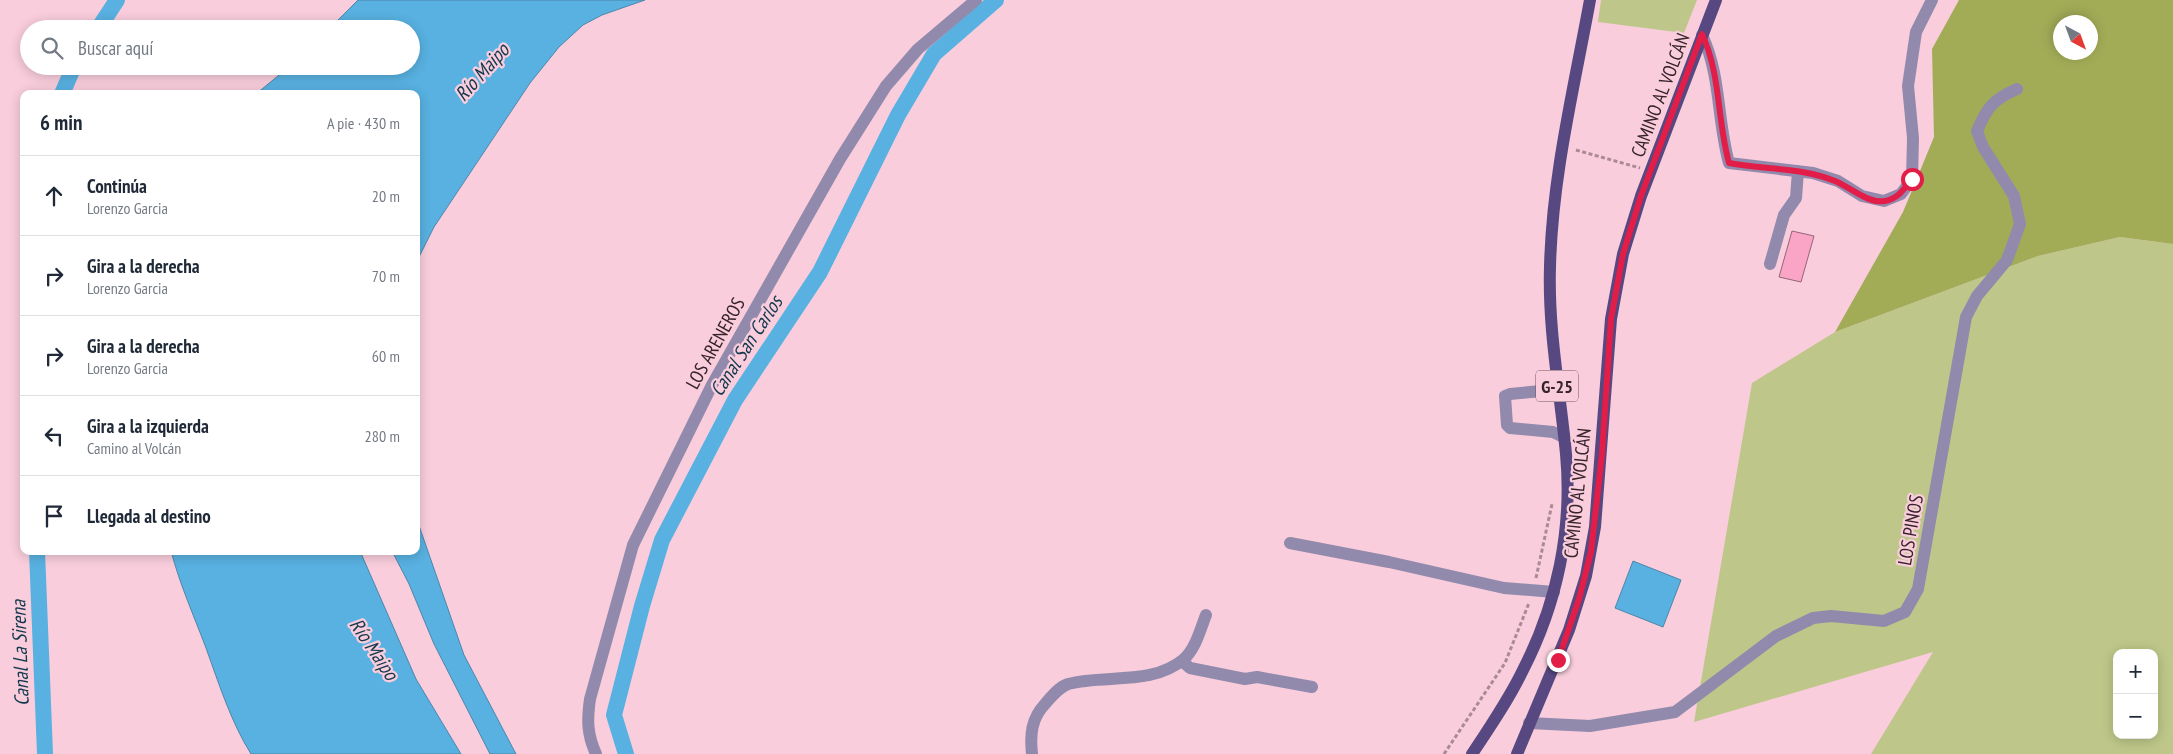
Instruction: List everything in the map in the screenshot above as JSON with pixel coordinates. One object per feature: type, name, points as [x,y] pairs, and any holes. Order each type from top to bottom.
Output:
[{"type":"main road","name":"CAMINO AL VOLCÁN","points":[[1472,754],[1522,672],[1546,619],[1560,564],[1567,511],[1566,454],[1557,386],[1550,307],[1550,268],[1555,192],[1590,0]]},
{"type":"main road","name":"CAMINO AL VOLCÁN","points":[[1517,754],[1566,638],[1586,576],[1596,518],[1608,352],[1616,287],[1632,222],[1716,0]]},
{"type":"street","name":"LOS ARENEROS","points":[[596,754],[590,741],[587,725],[590,699],[633,545],[712,385],[840,159],[886,86],[918,49],[976,0]]},
{"type":"street","points":[[1702,34],[1711,54],[1724,146],[1729,163],[1813,173],[1838,182],[1862,196],[1884,201],[1901,194],[1912,179],[1913,138],[1908,86],[1916,32],[1932,0]]},
{"type":"street","name":"LOS PINOS","points":[[1529,723],[1590,726],[1675,712],[1776,636],[1813,618],[1831,616],[1884,621],[1905,612],[1918,589],[1966,317],[1977,296],[2007,260],[2020,224],[2014,196],[1983,147],[1977,131],[1984,115],[1999,97],[2018,89]]},
{"type":"street","points":[[1770,264],[1784,215],[1796,198],[1798,171]]},
{"type":"street","points":[[1557,386],[1541,391],[1505,396],[1507,425],[1510,428],[1553,432],[1563,438]]},
{"type":"street","points":[[1290,543],[1389,562],[1504,588],[1554,592]]},
{"type":"street","points":[[1032,754],[1030,735],[1040,709],[1053,695],[1067,684],[1159,673],[1182,661],[1191,652],[1206,615]]},
{"type":"street","points":[[1182,661],[1190,668],[1245,679],[1257,677],[1312,687]]},
{"type":"path","points":[[1563,147],[1651,171]]},
{"type":"path","points":[[1444,754],[1505,663],[1533,590],[1552,496]]},
{"type":"green space","points":[[1601,0],[1697,0],[1684,33],[1598,22]]},
{"type":"green space","points":[[1959,0],[2173,0],[2173,244],[2120,237],[2038,256],[1835,332],[1903,212],[1934,137],[1932,49]]},
{"type":"green space","points":[[2120,237],[2173,244],[2173,754],[1871,754],[1933,652],[1694,722],[1752,383],[1835,332],[2038,256]]},
{"type":"water","name":"Río Maipo","points":[[358,0],[645,0],[602,15],[583,25],[559,47],[530,83],[434,227],[420,255],[420,90],[261,90],[279,75],[420,75],[420,20],[338,20]]},
{"type":"water","points":[[420,528],[464,655],[516,754],[490,754],[434,644],[409,584],[394,555],[420,555]]},
{"type":"water","name":"Río Maipo","points":[[172,555],[362,555],[416,679],[461,754],[251,754],[237,729],[226,702]]},
{"type":"water","points":[[1633,561],[1681,580],[1663,627],[1615,608]]},
{"type":"building","points":[[1792,231],[1814,236],[1801,282],[1779,277]]},
{"type":"waterway","name":"Canal La Sirena","points":[[104,20],[117,0]]},
{"type":"waterway","name":"Canal San Carlos","points":[[626,754],[614,715],[642,606],[662,540],[735,400],[820,272],[898,115],[934,54],[996,0]]},
{"type":"waterway","name":"Canal La Sirena","points":[[64,90],[70,75]]},
{"type":"waterway","name":"Canal La Sirena","points":[[37,555],[45,754]]},
{"type":"route","points":[[1558,660],[1579,599],[1591,552],[1602,454],[1611,319],[1623,254],[1641,196],[1702,34],[1711,54],[1724,146],[1729,163],[1813,173],[1838,182],[1862,196],[1884,201],[1901,194],[1912,179]]}]
